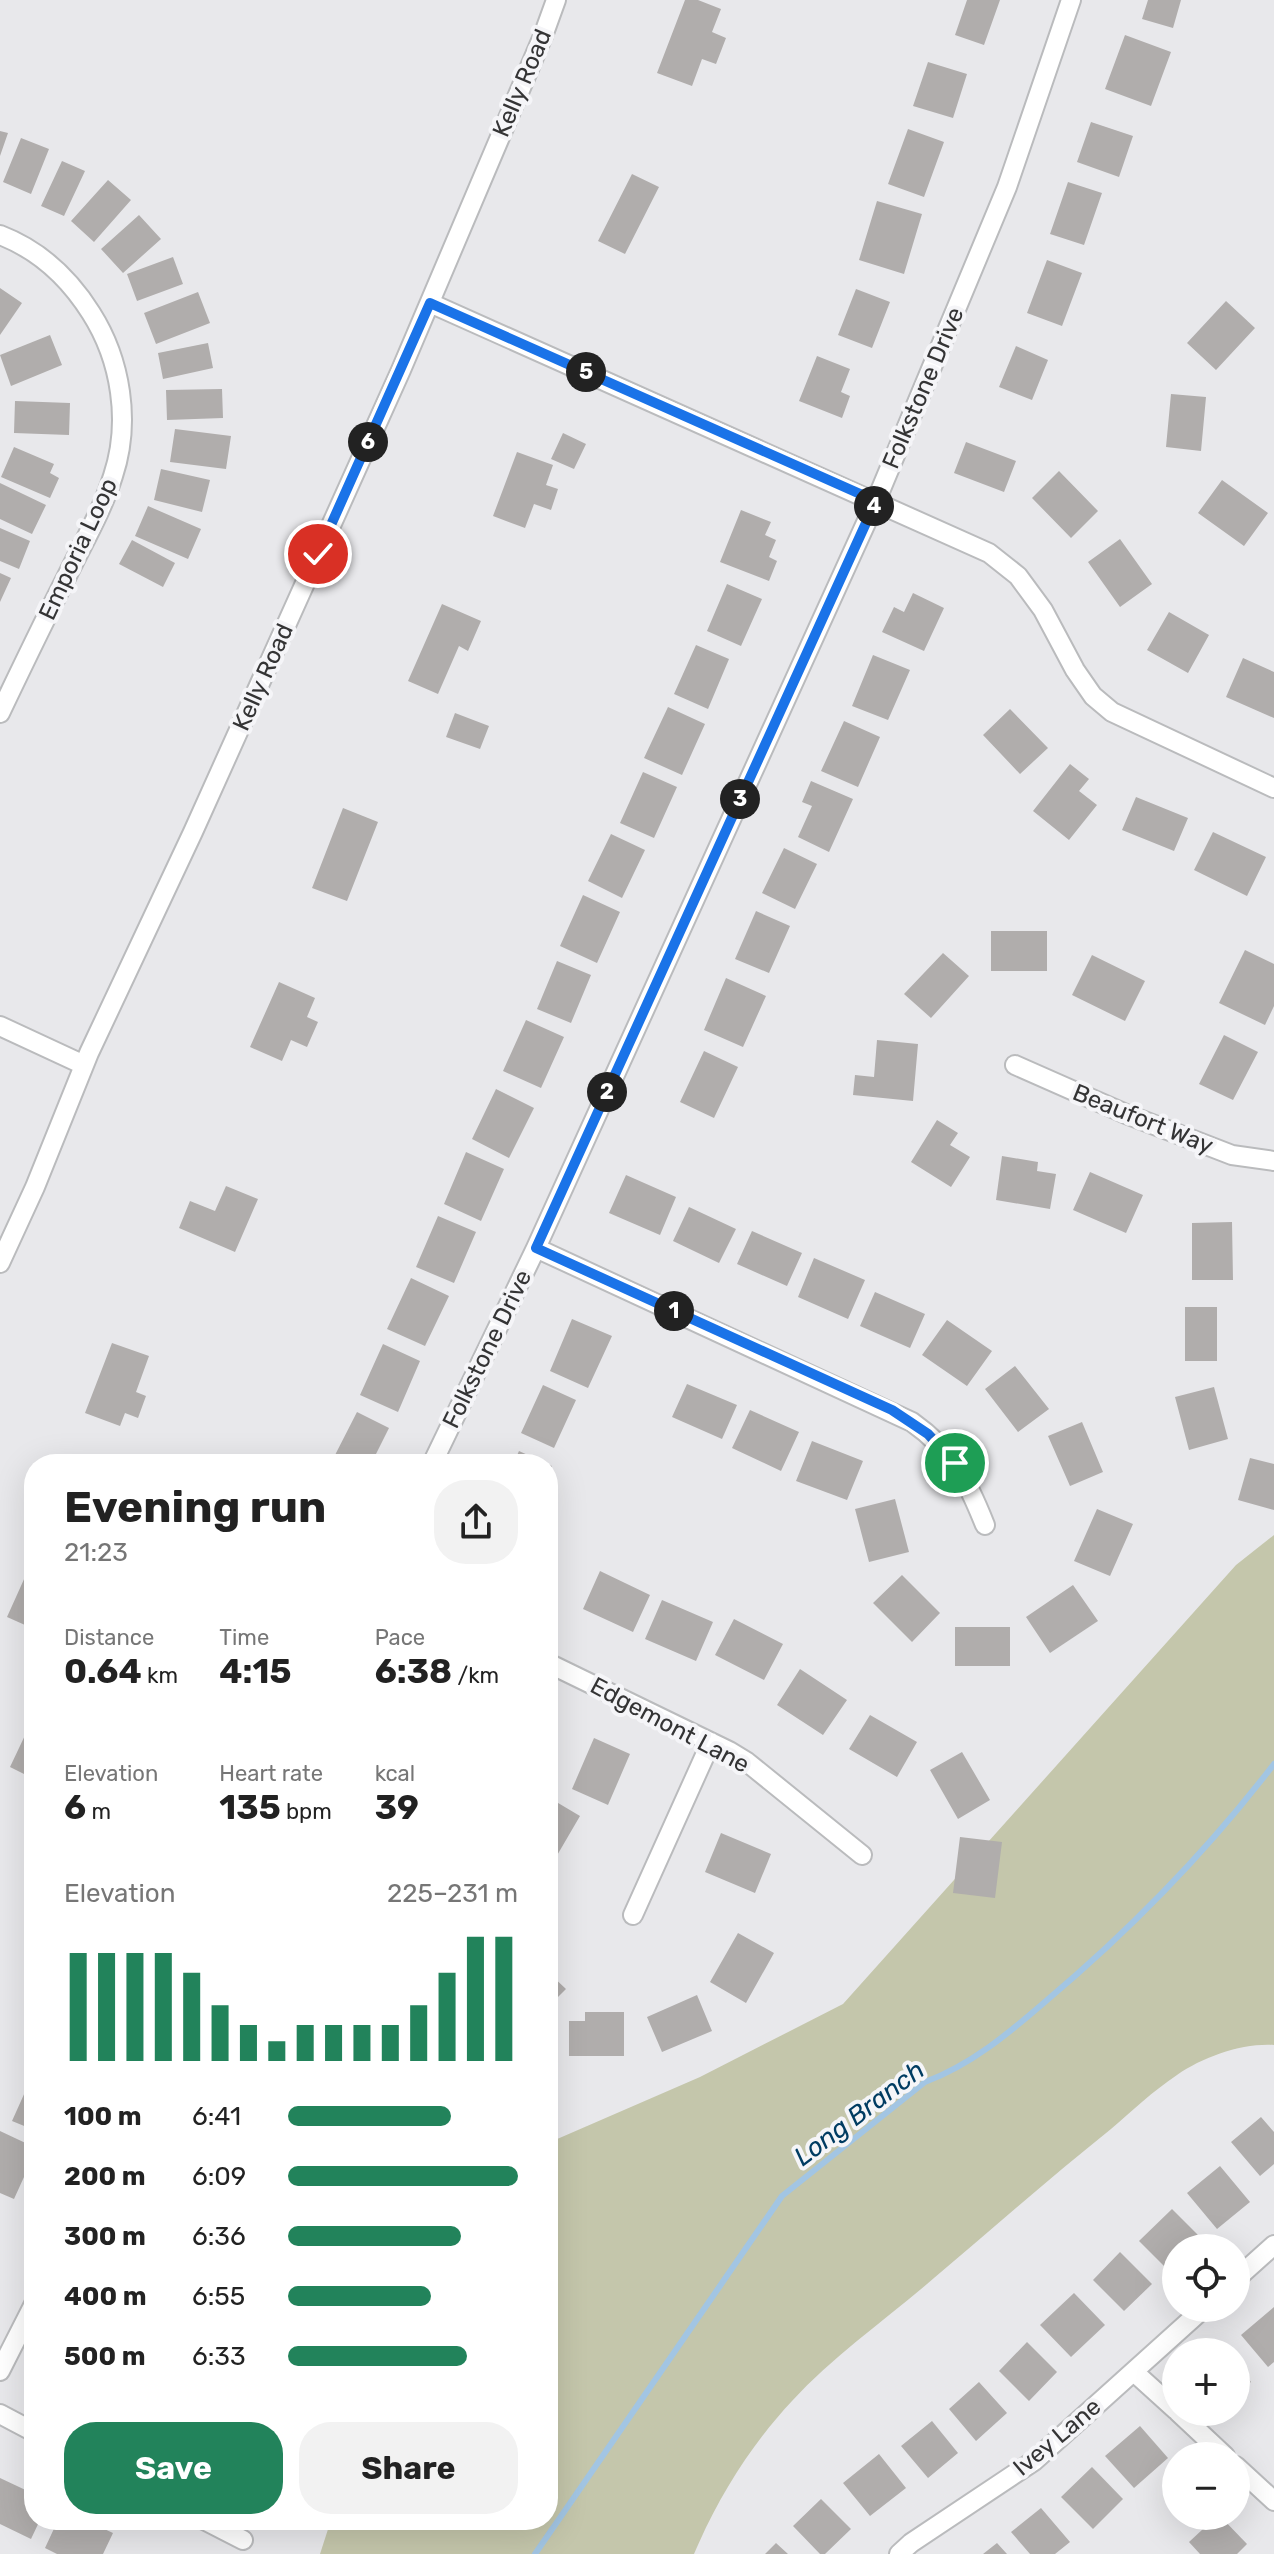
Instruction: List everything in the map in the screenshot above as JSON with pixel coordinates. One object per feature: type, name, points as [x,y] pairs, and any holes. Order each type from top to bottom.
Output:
[{"type":"street","name":"Kelly Road","points":[[0,1263],[84,1065],[193,832],[430,303],[556,0]]},
{"type":"street","name":"Folkstone Drive","points":[[437,1454],[536,1248],[876,501],[1007,187],[1071,0]]},
{"type":"street","name":"Emporia Loop","points":[[0,235],[45,260],[67,279],[83,301],[110,351],[122,402],[122,433],[113,476],[0,713]]},
{"type":"street","points":[[430,303],[989,553],[1018,576],[1043,610],[1075,670],[1093,696],[1112,712],[1274,788]]},
{"type":"street","points":[[0,1026],[84,1065]]},
{"type":"street","name":"Beaufort Way","points":[[1015,1065],[1126,1114],[1232,1155],[1274,1161]]},
{"type":"street","points":[[536,1248],[892,1410],[912,1422],[935,1441],[966,1479],[985,1525]]},
{"type":"street","name":"Edgemont Lane","points":[[558,1668],[747,1762],[862,1855]]},
{"type":"street","points":[[633,1915],[711,1742]]},
{"type":"street","points":[[1250,2266],[1274,2245]]},
{"type":"street","name":"Ivey Lane","points":[[899,2554],[1034,2461],[1189,2322]]},
{"type":"street","points":[[0,2371],[24,2324]]},
{"type":"street","points":[[1134,2372],[1162,2397]]},
{"type":"street","points":[[0,2414],[24,2427]]},
{"type":"street","points":[[1193,2426],[1210,2442]]},
{"type":"street","points":[[1250,2479],[1274,2501]]},
{"type":"street","points":[[224,2530],[243,2540]]},
{"type":"green space","points":[[1274,1535],[1274,2045],[1249,2046],[1223,2052],[1187,2068],[1168,2081],[825,2368],[777,2418],[749,2454],[724,2493],[694,2554],[320,2554],[328,2530],[558,2530],[558,2139],[700,2077],[843,2004],[1236,1565]]},
{"type":"building","points":[[685,0],[698,0],[721,9],[712,32],[726,38],[716,64],[702,59],[692,86],[657,73]]},
{"type":"building","points":[[967,0],[1000,0],[984,45],[955,35]]},
{"type":"building","points":[[1148,0],[1181,0],[1173,28],[1142,19]]},
{"type":"building","points":[[1125,35],[1171,52],[1151,106],[1105,89]]},
{"type":"building","points":[[928,62],[967,74],[953,118],[913,106]]},
{"type":"building","points":[[1091,122],[1133,136],[1119,177],[1077,162]]},
{"type":"building","points":[[908,129],[944,142],[924,197],[888,184]]},
{"type":"building","points":[[0,131],[8,133],[0,156]]},
{"type":"building","points":[[21,138],[49,149],[31,194],[3,182]]},
{"type":"building","points":[[62,161],[85,171],[64,216],[41,206]]},
{"type":"building","points":[[632,174],[659,187],[625,254],[598,241]]},
{"type":"building","points":[[108,180],[131,200],[94,242],[71,221]]},
{"type":"building","points":[[1068,182],[1102,193],[1084,245],[1050,234]]},
{"type":"building","points":[[877,201],[922,214],[904,274],[859,260]]},
{"type":"building","points":[[139,215],[161,239],[123,273],[101,249]]},
{"type":"building","points":[[173,257],[183,284],[137,301],[127,274]]},
{"type":"building","points":[[1047,260],[1082,273],[1062,326],[1027,313]]},
{"type":"building","points":[[0,288],[22,303],[0,335]]},
{"type":"building","points":[[856,289],[890,302],[872,348],[838,335]]},
{"type":"building","points":[[198,292],[210,323],[156,344],[144,313]]},
{"type":"building","points":[[1226,301],[1255,328],[1216,370],[1187,343]]},
{"type":"building","points":[[50,335],[62,365],[11,386],[0,355]]},
{"type":"building","points":[[208,343],[213,368],[163,379],[158,353]]},
{"type":"building","points":[[1016,346],[1048,360],[1032,400],[999,387]]},
{"type":"building","points":[[817,356],[850,369],[841,392],[850,396],[842,418],[799,401]]},
{"type":"building","points":[[222,389],[223,418],[167,420],[166,390]]},
{"type":"building","points":[[1171,394],[1206,397],[1201,451],[1166,447]]},
{"type":"building","points":[[15,401],[70,403],[69,435],[14,433]]},
{"type":"building","points":[[175,429],[231,436],[226,469],[170,462]]},
{"type":"building","points":[[563,433],[586,444],[574,469],[551,459]]},
{"type":"building","points":[[966,442],[1016,461],[1004,492],[954,473]]},
{"type":"building","points":[[14,447],[54,464],[50,473],[59,478],[50,498],[1,477]]},
{"type":"building","points":[[517,452],[553,465],[546,485],[558,489],[551,510],[534,504],[525,528],[493,516]]},
{"type":"building","points":[[161,469],[210,480],[202,512],[154,500]]},
{"type":"building","points":[[1059,471],[1098,511],[1071,538],[1032,498]]},
{"type":"building","points":[[1222,480],[1268,513],[1244,546],[1198,513]]},
{"type":"building","points":[[0,483],[46,505],[32,534],[0,519]]},
{"type":"building","points":[[148,506],[201,529],[188,559],[135,536]]},
{"type":"building","points":[[741,510],[771,522],[765,535],[776,540],[769,557],[777,561],[769,581],[720,562]]},
{"type":"building","points":[[0,528],[30,541],[19,569],[0,561]]},
{"type":"building","points":[[1120,539],[1152,584],[1120,607],[1088,562]]},
{"type":"building","points":[[132,540],[175,563],[163,587],[119,564]]},
{"type":"building","points":[[0,573],[11,578],[0,602]]},
{"type":"building","points":[[727,584],[762,599],[741,646],[707,631]]},
{"type":"building","points":[[913,593],[944,608],[924,651],[882,632],[894,607],[904,612]]},
{"type":"building","points":[[442,604],[481,621],[468,651],[459,646],[438,694],[408,681]]},
{"type":"building","points":[[1169,612],[1209,635],[1188,673],[1147,650]]},
{"type":"building","points":[[696,645],[729,659],[708,709],[674,694]]},
{"type":"building","points":[[873,655],[910,670],[888,720],[852,706]]},
{"type":"building","points":[[1243,658],[1274,672],[1274,718],[1226,697]]},
{"type":"building","points":[[668,707],[705,724],[682,775],[644,758]]},
{"type":"building","points":[[1010,709],[1048,748],[1020,774],[983,735]]},
{"type":"building","points":[[455,713],[489,726],[480,749],[446,737]]},
{"type":"building","points":[[844,721],[880,737],[858,787],[821,771]]},
{"type":"building","points":[[1070,764],[1089,779],[1079,791],[1097,805],[1069,840],[1033,811]]},
{"type":"building","points":[[643,772],[677,787],[654,838],[620,823]]},
{"type":"building","points":[[811,781],[853,799],[829,852],[798,837],[812,806],[802,802]]},
{"type":"building","points":[[1136,797],[1188,818],[1174,851],[1122,830]]},
{"type":"building","points":[[343,808],[378,822],[347,901],[312,888]]},
{"type":"building","points":[[1213,832],[1266,857],[1247,896],[1194,870]]},
{"type":"building","points":[[611,834],[645,850],[622,898],[588,881]]},
{"type":"building","points":[[784,848],[817,864],[795,909],[762,893]]},
{"type":"building","points":[[583,895],[620,912],[597,963],[560,946]]},
{"type":"building","points":[[756,911],[790,926],[769,973],[735,959]]},
{"type":"building","points":[[991,931],[1047,931],[1047,971],[991,971]]},
{"type":"building","points":[[1245,950],[1274,964],[1274,1006],[1265,1025],[1219,1003]]},
{"type":"building","points":[[943,953],[969,976],[931,1018],[904,994]]},
{"type":"building","points":[[1092,955],[1145,981],[1125,1021],[1072,995]]},
{"type":"building","points":[[557,961],[591,975],[571,1023],[537,1009]]},
{"type":"building","points":[[726,978],[766,996],[743,1047],[704,1030]]},
{"type":"building","points":[[279,982],[315,998],[307,1017],[318,1022],[307,1047],[291,1040],[282,1061],[250,1047]]},
{"type":"building","points":[[526,1020],[564,1037],[541,1088],[503,1071]]},
{"type":"building","points":[[1224,1035],[1258,1052],[1233,1100],[1199,1084]]},
{"type":"building","points":[[877,1040],[918,1044],[913,1101],[853,1095],[855,1075],[874,1077]]},
{"type":"building","points":[[704,1051],[738,1067],[714,1118],[680,1102]]},
{"type":"building","points":[[496,1089],[534,1108],[509,1158],[472,1139]]},
{"type":"building","points":[[937,1120],[958,1133],[950,1145],[970,1157],[951,1187],[911,1162]]},
{"type":"building","points":[[466,1152],[504,1169],[481,1221],[444,1204]]},
{"type":"building","points":[[1002,1156],[1038,1162],[1037,1171],[1056,1174],[1050,1209],[996,1200]]},
{"type":"building","points":[[1090,1172],[1143,1195],[1126,1233],[1073,1210]]},
{"type":"building","points":[[626,1175],[676,1197],[660,1235],[609,1213]]},
{"type":"building","points":[[226,1186],[258,1199],[235,1252],[179,1228],[190,1201],[215,1211]]},
{"type":"building","points":[[689,1207],[736,1229],[719,1263],[673,1241]]},
{"type":"building","points":[[438,1216],[476,1232],[454,1283],[416,1267]]},
{"type":"building","points":[[1232,1222],[1233,1280],[1192,1280],[1192,1223]]},
{"type":"building","points":[[752,1231],[802,1253],[787,1286],[737,1264]]},
{"type":"building","points":[[814,1258],[865,1280],[848,1319],[798,1297]]},
{"type":"building","points":[[411,1278],[449,1296],[425,1346],[387,1329]]},
{"type":"building","points":[[875,1292],[925,1314],[910,1348],[860,1326]]},
{"type":"building","points":[[1185,1307],[1217,1307],[1217,1361],[1185,1361]]},
{"type":"building","points":[[572,1319],[612,1336],[588,1388],[550,1371]]},
{"type":"building","points":[[947,1320],[992,1351],[967,1386],[922,1355]]},
{"type":"building","points":[[112,1343],[149,1356],[136,1392],[146,1396],[138,1418],[125,1413],[120,1426],[85,1413]]},
{"type":"building","points":[[383,1344],[420,1361],[398,1412],[360,1395]]},
{"type":"building","points":[[1015,1366],[1049,1409],[1018,1432],[985,1389]]},
{"type":"building","points":[[687,1384],[737,1405],[722,1439],[672,1417]]},
{"type":"building","points":[[543,1385],[576,1400],[554,1448],[521,1433]]},
{"type":"building","points":[[1214,1387],[1228,1439],[1189,1450],[1175,1397]]},
{"type":"building","points":[[750,1410],[799,1432],[781,1471],[732,1448]]},
{"type":"building","points":[[357,1412],[389,1428],[376,1454],[336,1454]]},
{"type":"building","points":[[1082,1422],[1103,1472],[1070,1486],[1048,1436]]},
{"type":"building","points":[[812,1441],[863,1461],[847,1500],[796,1481]]},
{"type":"building","points":[[1250,1458],[1274,1464],[1274,1510],[1238,1500]]},
{"type":"building","points":[[895,1499],[909,1552],[869,1562],[855,1509]]},
{"type":"building","points":[[1097,1509],[1133,1524],[1110,1576],[1074,1561]]},
{"type":"building","points":[[600,1571],[650,1595],[633,1632],[583,1609]]},
{"type":"building","points":[[902,1575],[940,1613],[912,1642],[873,1603]]},
{"type":"building","points":[[24,1579],[24,1625],[7,1617]]},
{"type":"building","points":[[1073,1585],[1098,1621],[1050,1653],[1026,1617]]},
{"type":"building","points":[[662,1600],[713,1622],[696,1661],[645,1639]]},
{"type":"building","points":[[734,1619],[783,1644],[764,1680],[715,1655]]},
{"type":"building","points":[[955,1627],[1010,1627],[1010,1666],[955,1666]]},
{"type":"building","points":[[800,1669],[847,1700],[823,1735],[777,1705]]},
{"type":"building","points":[[870,1715],[917,1742],[897,1777],[849,1749]]},
{"type":"building","points":[[24,1737],[24,1774],[10,1767]]},
{"type":"building","points":[[594,1738],[630,1754],[608,1805],[572,1789]]},
{"type":"building","points":[[962,1752],[990,1800],[958,1819],[930,1770]]},
{"type":"building","points":[[558,1803],[580,1816],[558,1854]]},
{"type":"building","points":[[721,1833],[771,1854],[755,1893],[705,1872]]},
{"type":"building","points":[[960,1837],[1002,1842],[995,1898],[953,1893]]},
{"type":"building","points":[[738,1933],[774,1953],[746,2003],[710,1982]]},
{"type":"building","points":[[558,1981],[566,1989],[558,1997]]},
{"type":"building","points":[[697,1995],[712,2031],[662,2052],[647,2017]]},
{"type":"building","points":[[585,2012],[624,2012],[624,2056],[569,2056],[569,2021],[585,2021]]},
{"type":"building","points":[[24,2094],[24,2126],[12,2121]]},
{"type":"building","points":[[1261,2117],[1274,2132],[1274,2164],[1260,2176],[1231,2142]]},
{"type":"building","points":[[0,2131],[24,2142],[24,2177],[14,2199],[0,2193]]},
{"type":"building","points":[[1220,2166],[1250,2202],[1217,2229],[1187,2193]]},
{"type":"building","points":[[1172,2209],[1197,2234],[1162,2234],[1162,2264],[1139,2241]]},
{"type":"building","points":[[1120,2252],[1152,2284],[1124,2311],[1093,2280]]},
{"type":"building","points":[[1074,2293],[1105,2325],[1071,2357],[1040,2325]]},
{"type":"building","points":[[1274,2307],[1274,2362],[1268,2367],[1250,2346],[1250,2338],[1241,2335]]},
{"type":"building","points":[[1027,2342],[1057,2372],[1029,2401],[999,2371]]},
{"type":"building","points":[[979,2382],[1007,2413],[976,2441],[949,2409]]},
{"type":"building","points":[[932,2421],[958,2453],[928,2478],[901,2446]]},
{"type":"building","points":[[1140,2426],[1162,2451],[1162,2463],[1134,2488],[1105,2456]]},
{"type":"building","points":[[879,2454],[906,2488],[870,2516],[843,2483]]},
{"type":"building","points":[[1092,2467],[1123,2499],[1093,2529],[1061,2497]]},
{"type":"building","points":[[0,2478],[24,2489],[24,2530],[35,2530],[31,2539],[0,2524]]},
{"type":"building","points":[[821,2499],[851,2529],[825,2554],[820,2554],[793,2526]]},
{"type":"building","points":[[1041,2508],[1070,2542],[1055,2554],[1030,2554],[1011,2532]]},
{"type":"building","points":[[53,2530],[107,2530],[113,2533],[103,2554],[57,2554],[45,2548]]},
{"type":"building","points":[[1202,2530],[1234,2530],[1247,2544],[1237,2554],[1200,2554],[1189,2542]]},
{"type":"building","points":[[776,2543],[788,2554],[765,2554]]},
{"type":"building","points":[[997,2543],[1007,2554],[983,2554]]},
{"type":"waterway","name":"Long Branch","points":[[558,2521],[782,2196],[925,2082],[958,2067],[1004,2036],[1077,1974],[1195,1858],[1274,1764]]},
{"type":"waterway","name":"Long Branch","points":[[535,2554],[552,2530]]},
{"type":"route","points":[[318,554],[430,303],[876,501],[536,1248],[892,1410],[928,1434],[955,1463]]}]
